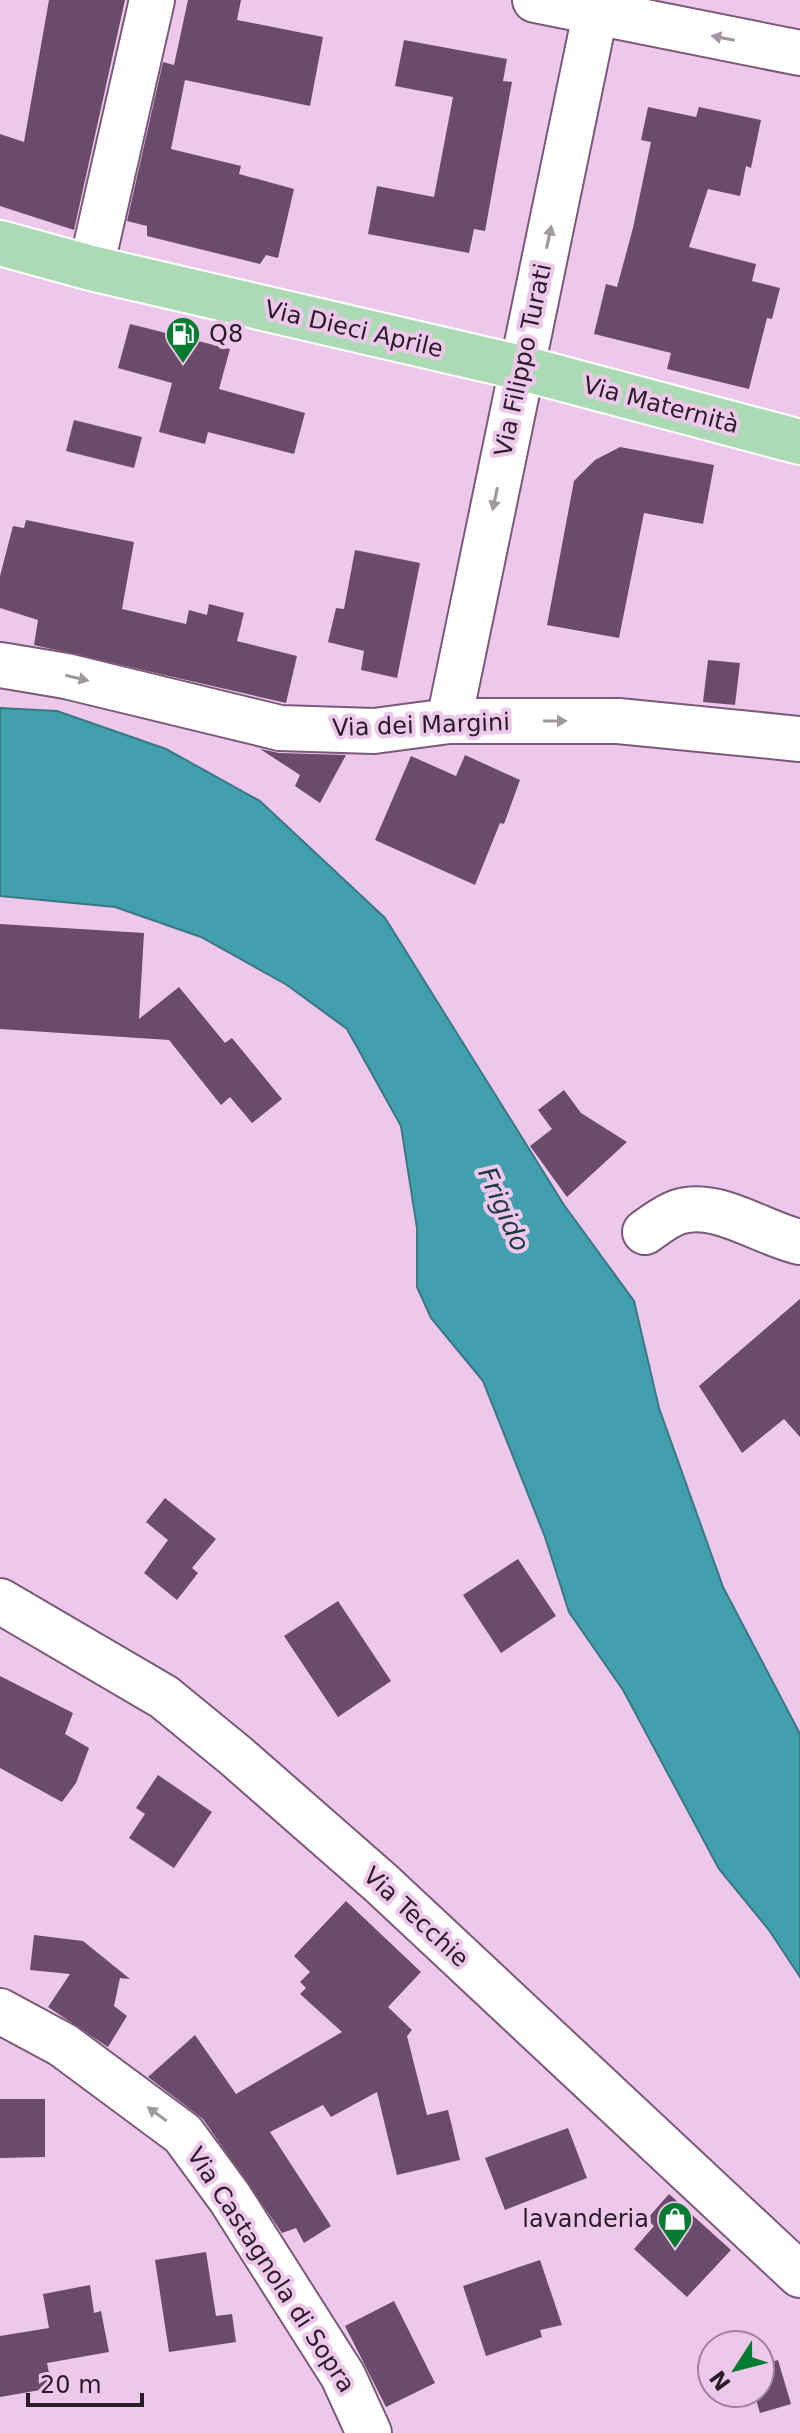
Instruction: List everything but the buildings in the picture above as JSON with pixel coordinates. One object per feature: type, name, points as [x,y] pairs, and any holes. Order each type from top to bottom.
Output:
[{"type":"main road","name":"Via Dieci Aprile","points":[[0,243],[91,268],[522,368]]},
{"type":"main road","name":"Via Maternità","points":[[522,368],[800,442]]},
{"type":"street","points":[[91,268],[152,0]]},
{"type":"street","points":[[535,0],[597,7],[800,53]]},
{"type":"street","name":"Via Filippo Turati","points":[[449,721],[597,7]]},
{"type":"street","name":"Via dei Margini","points":[[0,665],[66,676],[280,728],[374,731],[449,721],[618,721],[800,739]]},
{"type":"street","points":[[645,1232],[674,1213],[689,1209],[714,1211],[775,1237],[800,1242]]},
{"type":"street","name":"Via Tecchie","points":[[0,1601],[164,1697],[236,1756],[381,1883],[800,2275]]},
{"type":"street","name":"Via Castagnola di Sopra","points":[[0,2011],[63,2045],[183,2134],[230,2198],[343,2376],[369,2433]]},
{"type":"water","name":"Frigido","points":[[0,708],[57,711],[166,749],[260,801],[385,918],[564,1205],[634,1301],[659,1408],[723,1587],[800,1734],[800,1977],[769,1930],[719,1869],[623,1690],[569,1612],[545,1537],[483,1381],[431,1318],[417,1287],[417,1228],[401,1126],[347,1029],[287,985],[201,937],[115,907],[0,896]]},
{"type":"place","name":"Q8","points":[[183,365]]},
{"type":"place","name":"lavanderia","points":[[675,2250]]}]
